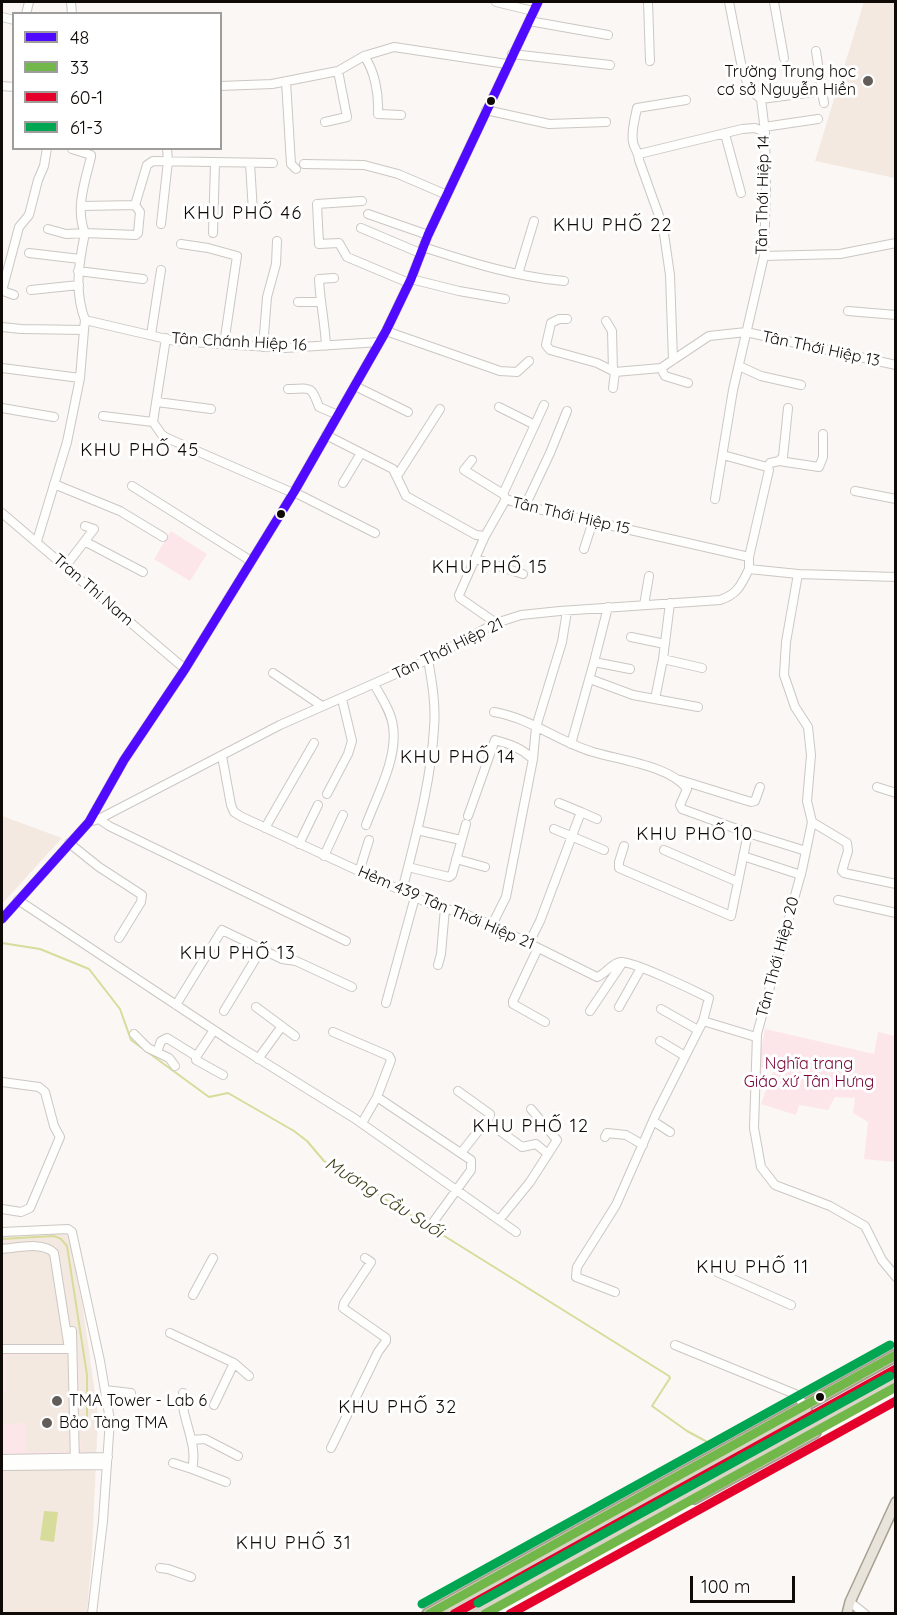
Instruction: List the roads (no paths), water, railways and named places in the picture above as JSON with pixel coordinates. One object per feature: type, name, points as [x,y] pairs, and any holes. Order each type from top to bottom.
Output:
[{"type":"highway","points":[[428,1614],[896,1355]]},
{"type":"highway","points":[[445,1614],[795,1421],[802,1412],[896,1361]]},
{"type":"highway","points":[[469,1614],[528,1585],[799,1432],[810,1431],[896,1384]]},
{"type":"highway","points":[[484,1614],[528,1585]]},
{"type":"main road","points":[[847,1614],[850,1602],[896,1502]]},
{"type":"street","points":[[496,2],[533,11]]},
{"type":"street","points":[[2,919],[89,822],[124,760],[185,669],[294,493],[386,331],[410,281],[421,250],[538,2]]},
{"type":"street","points":[[648,2],[650,61]]},
{"type":"street","name":"Tân Thới Hiệp 14","points":[[715,499],[738,366],[764,256],[766,188],[765,130],[760,99],[749,89],[741,63],[729,2]]},
{"type":"street","points":[[774,2],[784,58]]},
{"type":"street","points":[[529,21],[608,35]]},
{"type":"street","points":[[222,86],[272,84],[338,71],[364,56],[394,47],[507,64]]},
{"type":"street","points":[[816,51],[824,103]]},
{"type":"street","points":[[512,54],[610,65]]},
{"type":"street","points":[[364,56],[372,67],[378,114],[401,115]]},
{"type":"street","points":[[325,122],[347,117],[338,71]]},
{"type":"street","points":[[286,81],[291,164],[296,169]]},
{"type":"street","points":[[760,99],[822,91]]},
{"type":"street","points":[[673,360],[670,275],[663,227],[639,160],[639,154],[633,145],[633,129],[637,108],[686,100]]},
{"type":"street","points":[[486,110],[549,123],[606,122]]},
{"type":"street","points":[[639,154],[755,128],[765,130],[818,119]]},
{"type":"street","points":[[725,134],[741,193]]},
{"type":"street","points":[[14,295],[2,291],[19,227],[29,215],[47,150]]},
{"type":"street","points":[[37,541],[67,442],[80,378],[85,320],[80,307],[78,271],[84,233],[81,198],[91,155],[75,150]]},
{"type":"street","points":[[161,224],[167,150]]},
{"type":"street","points":[[135,205],[147,165],[153,161],[273,163]]},
{"type":"street","points":[[213,233],[215,163]]},
{"type":"street","points":[[250,163],[253,212]]},
{"type":"street","points":[[304,164],[364,165],[398,174],[447,195]]},
{"type":"street","points":[[362,201],[317,204],[319,244],[339,243],[347,257],[410,281],[505,299]]},
{"type":"street","points":[[82,206],[135,205]]},
{"type":"street","points":[[48,229],[66,234],[136,235],[140,212],[135,205]]},
{"type":"street","points":[[368,214],[428,235]]},
{"type":"street","points":[[519,274],[534,221]]},
{"type":"street","points":[[361,228],[421,250],[539,279],[564,281]]},
{"type":"street","points":[[263,346],[267,297],[276,264],[277,241]]},
{"type":"street","points":[[764,256],[840,254],[896,243]]},
{"type":"street","points":[[181,244],[237,256],[224,344]]},
{"type":"street","points":[[29,253],[80,259]]},
{"type":"street","points":[[150,335],[161,270]]},
{"type":"street","points":[[78,271],[143,279]]},
{"type":"street","points":[[326,346],[319,279],[334,278]]},
{"type":"street","points":[[31,290],[79,285]]},
{"type":"street","points":[[298,302],[320,302]]},
{"type":"street","points":[[848,311],[896,315]]},
{"type":"street","points":[[567,319],[559,319],[551,323],[546,345],[550,350],[597,363],[614,371],[661,368],[665,376],[688,383]]},
{"type":"street","name":"Tân Chánh Hiệp 16","points":[[85,320],[166,338],[224,344],[326,346],[380,342]]},
{"type":"street","points":[[606,321],[612,331],[613,388]]},
{"type":"street","points":[[2,327],[84,330]]},
{"type":"street","points":[[386,331],[500,371],[517,372],[529,362]]},
{"type":"street","name":"Tân Thới Hiệp 13","points":[[661,368],[709,336],[746,332],[896,365]]},
{"type":"street","points":[[166,338],[153,422],[162,435],[294,493],[375,533]]},
{"type":"street","points":[[738,366],[761,376],[801,385]]},
{"type":"street","points":[[2,368],[80,378]]},
{"type":"street","points":[[355,386],[408,412]]},
{"type":"street","points":[[288,389],[309,389],[314,392],[319,407],[338,415]]},
{"type":"street","points":[[157,402],[211,410]]},
{"type":"street","points":[[472,460],[465,470],[504,496],[544,405]]},
{"type":"street","points":[[499,407],[535,424]]},
{"type":"street","points":[[2,408],[54,417]]},
{"type":"street","points":[[779,461],[783,457],[788,408]]},
{"type":"street","points":[[397,476],[440,409]]},
{"type":"street","points":[[525,506],[567,411]]},
{"type":"street","points":[[103,416],[153,422]]},
{"type":"street","points":[[767,467],[770,463],[779,461],[819,467],[823,457],[823,434]]},
{"type":"street","points":[[326,435],[393,469],[406,496],[476,535],[485,536]]},
{"type":"street","points":[[344,483],[361,453]]},
{"type":"street","points":[[723,455],[767,467]]},
{"type":"street","points":[[767,467],[769,470],[749,557],[749,569],[798,574],[896,577]]},
{"type":"street","points":[[54,484],[120,511],[163,537]]},
{"type":"street","points":[[132,486],[251,561]]},
{"type":"street","points":[[855,491],[896,499]]},
{"type":"street","name":"Tân Thới Hiệp 15","points":[[496,623],[459,595],[504,496],[525,506],[749,557]]},
{"type":"street","name":"Tran Thi Nam","points":[[2,513],[185,669]]},
{"type":"street","points":[[584,549],[593,521]]},
{"type":"street","points":[[65,567],[94,529],[85,526]]},
{"type":"street","points":[[86,542],[143,572]]},
{"type":"street","points":[[476,559],[523,574]]},
{"type":"street","name":"Tân Thới Hiệp 21","points":[[89,822],[99,819],[152,789],[280,725],[428,659],[496,623],[521,615],[720,600],[732,596],[739,589],[749,569]]},
{"type":"street","name":"Tân Thới Hiệp 20","points":[[798,574],[786,642],[784,675],[795,707],[808,727],[811,755],[807,801],[812,822],[801,875],[756,1037],[754,1128],[760,1167],[775,1185],[843,1212],[865,1226],[882,1260],[896,1277]]},
{"type":"street","points":[[644,605],[649,576]]},
{"type":"street","points":[[655,699],[670,603]]},
{"type":"street","points":[[571,744],[608,607]]},
{"type":"street","points":[[492,925],[506,897],[533,759],[536,727],[562,642],[567,611]]},
{"type":"street","points":[[631,637],[665,644]]},
{"type":"street","points":[[402,891],[417,830],[434,728],[433,686],[428,659]]},
{"type":"street","points":[[663,659],[702,668]]},
{"type":"street","points":[[594,662],[630,669]]},
{"type":"street","points":[[273,673],[322,706]]},
{"type":"street","points":[[590,679],[633,695],[698,707]]},
{"type":"street","points":[[366,825],[395,748],[393,724],[374,684]]},
{"type":"street","points":[[327,794],[348,754],[352,741],[342,699]]},
{"type":"street","points":[[494,712],[510,715],[592,752],[639,764],[680,780],[751,802],[755,801],[760,787]]},
{"type":"street","points":[[408,867],[449,877],[452,875],[467,820],[495,740],[513,744],[533,759]]},
{"type":"street","points":[[265,828],[314,742]]},
{"type":"street","name":"Hẻm 439 Tân Thới Hiệp 21","points":[[222,756],[234,812],[265,828],[439,908],[458,911],[492,925],[597,977],[614,964],[622,962]]},
{"type":"street","points":[[680,780],[687,789],[680,805],[682,809],[806,851]]},
{"type":"street","points":[[877,787],[896,793]]},
{"type":"street","points":[[559,803],[597,819]]},
{"type":"street","points":[[299,844],[318,805]]},
{"type":"street","points":[[529,943],[540,921],[581,812]]},
{"type":"street","points":[[324,856],[343,815]]},
{"type":"street","points":[[99,819],[109,826],[346,941]]},
{"type":"street","points":[[812,822],[847,843],[848,851],[842,871],[844,873],[896,884]]},
{"type":"street","points":[[554,829],[604,850]]},
{"type":"street","points":[[417,830],[461,840]]},
{"type":"street","points":[[624,846],[619,868],[731,916],[748,833]]},
{"type":"street","points":[[359,872],[369,840]]},
{"type":"street","points":[[69,843],[99,867],[142,894],[141,902],[118,938]]},
{"type":"street","points":[[664,850],[738,882]]},
{"type":"street","points":[[743,856],[801,875]]},
{"type":"street","points":[[456,859],[485,867]]},
{"type":"street","points":[[386,1003],[415,897]]},
{"type":"street","points":[[18,900],[258,1059],[362,1124],[516,1232]]},
{"type":"street","points":[[838,900],[896,913]]},
{"type":"street","points":[[438,965],[441,954],[444,908]]},
{"type":"street","points":[[176,1005],[222,930],[282,959],[296,961],[352,987]]},
{"type":"street","points":[[224,1011],[258,953],[258,947]]},
{"type":"street","points":[[538,948],[513,1004],[545,1022]]},
{"type":"street","points":[[590,1011],[622,962],[709,998],[703,1021],[653,1121],[616,1205],[577,1267],[576,1277],[615,1292]]},
{"type":"street","points":[[619,1007],[641,968]]},
{"type":"street","points":[[256,1007],[295,1036]]},
{"type":"street","points":[[661,1009],[698,1030]]},
{"type":"street","points":[[703,1021],[756,1037]]},
{"type":"street","points":[[258,1059],[282,1026]]},
{"type":"street","points":[[196,1056],[214,1030]]},
{"type":"street","points":[[333,1032],[389,1056],[391,1060],[377,1097],[362,1124]]},
{"type":"street","points":[[134,1034],[148,1048],[169,1058],[175,1066]]},
{"type":"street","points":[[157,1052],[161,1041],[167,1038],[196,1056],[196,1060],[209,1070],[223,1075]]},
{"type":"street","points":[[660,1041],[685,1056]]},
{"type":"street","points":[[2,1082],[39,1087],[45,1092],[54,1126],[60,1137],[30,1208],[21,1212],[2,1209]]},
{"type":"street","points":[[458,1091],[490,1113],[461,1153]]},
{"type":"street","points":[[377,1097],[471,1160],[471,1170],[434,1221]]},
{"type":"street","points":[[499,1220],[530,1182],[557,1140],[531,1109]]},
{"type":"street","points":[[653,1121],[670,1132]]},
{"type":"street","points":[[500,1131],[522,1147],[536,1144],[548,1154]]},
{"type":"street","points":[[605,1137],[608,1133],[626,1135],[643,1145]]},
{"type":"street","points":[[2,1232],[68,1229],[72,1231],[110,1420],[92,1614]]},
{"type":"street","points":[[2,1249],[43,1247],[54,1253],[69,1349],[2,1349]]},
{"type":"street","points":[[193,1294],[213,1258]]},
{"type":"street","points":[[331,1448],[378,1352],[386,1341],[386,1338],[343,1308],[371,1262],[365,1258]]},
{"type":"street","points":[[717,1272],[790,1305]]},
{"type":"street","points":[[72,1331],[75,1462]]},
{"type":"street","points":[[171,1333],[234,1363],[249,1376]]},
{"type":"street","points":[[675,1345],[795,1394],[805,1406]]},
{"type":"street","points":[[214,1405],[234,1363]]},
{"type":"street","points":[[105,1390],[131,1393]]},
{"type":"street","points":[[183,1393],[183,1411],[192,1440],[192,1469]]},
{"type":"street","points":[[192,1440],[205,1439],[238,1456]]},
{"type":"street","points":[[2,1459],[75,1462]]},
{"type":"street","points":[[2,1466],[108,1461]]},
{"type":"street","points":[[173,1463],[226,1482]]},
{"type":"street","points":[[160,1569],[168,1569],[191,1577]]},
{"type":"street","points":[[850,1602],[865,1614]]},
{"type":"waterway","name":"Mương Cầu Suối","points":[[2,943],[40,949],[89,969],[120,1009],[131,1040],[209,1097],[228,1093],[294,1131],[307,1141],[324,1161],[669,1376],[670,1378],[652,1406],[687,1431],[713,1445]]},
{"type":"waterway","points":[[2,1239],[54,1236],[61,1239],[67,1246],[87,1375],[87,1418]]},
{"type":"place","name":"Trường Trung học cơ sở Nguyễn Hiền","points":[[868,81]]},
{"type":"place","name":"TMA Tower - Lab 6","points":[[57,1401]]},
{"type":"place","name":"Bảo Tàng TMA","points":[[47,1423]]},
{"type":"district","name":"KHU PHỐ 46","points":[[243,214]]},
{"type":"district","name":"KHU PHỐ 22","points":[[613,226]]},
{"type":"district","name":"KHU PHỐ 45","points":[[140,451]]},
{"type":"district","name":"KHU PHỐ 15","points":[[490,568]]},
{"type":"district","name":"KHU PHỐ 14","points":[[458,758]]},
{"type":"district","name":"KHU PHỐ 10","points":[[695,835]]},
{"type":"district","name":"KHU PHỐ 13","points":[[238,954]]},
{"type":"district","name":"KHU PHỐ 12","points":[[531,1127]]},
{"type":"district","name":"KHU PHỐ 11","points":[[753,1268]]},
{"type":"district","name":"KHU PHỐ 32","points":[[398,1408]]},
{"type":"district","name":"KHU PHỐ 31","points":[[294,1544]]},
{"type":"park label","name":"Nghĩa trang Giáo xứ Tân Hưng","points":[[809,1073]]}]
